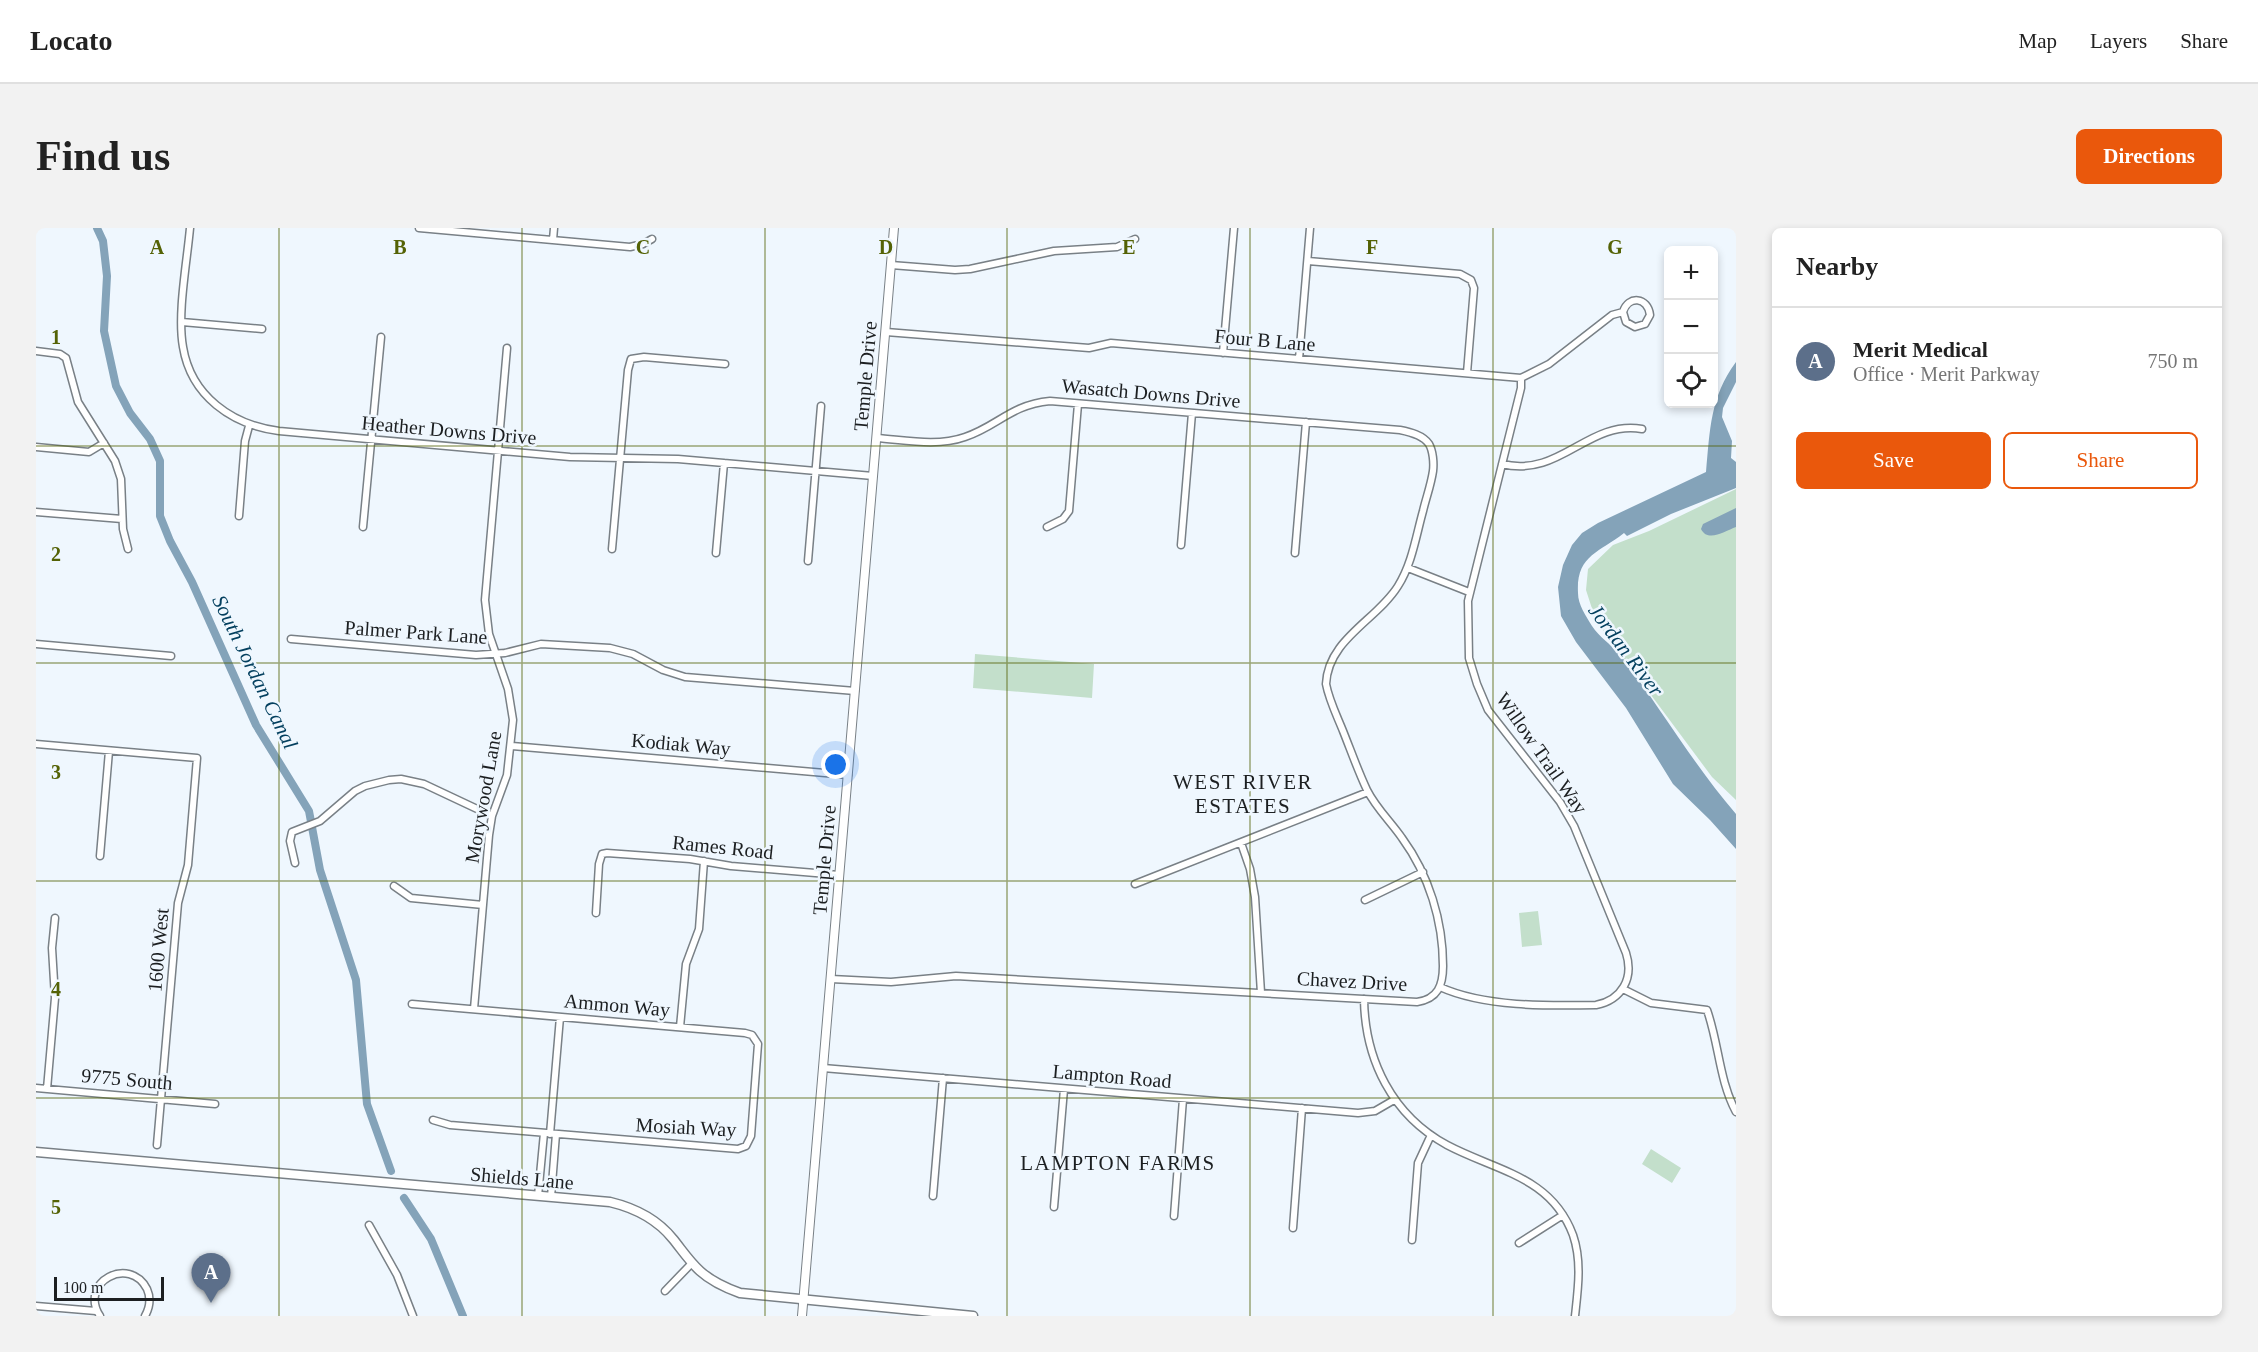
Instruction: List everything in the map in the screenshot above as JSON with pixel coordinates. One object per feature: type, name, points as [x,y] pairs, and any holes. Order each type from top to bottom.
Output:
[{"type":"main road","name":"Shields Lane","points":[[36,1152],[610,1202],[639,1211],[669,1233],[692,1263],[716,1282],[740,1293],[973,1316]]},
{"type":"street","name":"Heather Downs Drive","points":[[190,228],[182,322],[186,358],[200,388],[215,405],[249,426],[279,431],[570,457],[652,457],[873,476]]},
{"type":"street","points":[[419,228],[630,247],[652,239]]},
{"type":"street","points":[[553,240],[554,228]]},
{"type":"street","name":"Temple Drive","points":[[802,1316],[894,228]]},
{"type":"street","points":[[1222,353],[1234,228]]},
{"type":"street","points":[[1299,359],[1310,228]]},
{"type":"street","points":[[891,265],[970,269],[1046,253],[1117,247],[1135,239]]},
{"type":"street","points":[[1308,261],[1460,274],[1468,278],[1474,288],[1467,372]]},
{"type":"street","points":[[1637,300],[1647,305],[1650,315],[1645,324],[1635,327],[1626,322],[1623,312],[1627,303],[1637,300]]},
{"type":"street","points":[[1521,378],[1549,364],[1612,315],[1623,312]]},
{"type":"street","points":[[182,322],[262,329]]},
{"type":"street","name":"Four B Lane","points":[[886,332],[1089,348],[1111,343],[1521,378]]},
{"type":"street","points":[[363,527],[381,337]]},
{"type":"street","name":"Morywood Lane","points":[[474,1009],[492,816],[507,775],[512,746],[512,704],[489,634],[485,600],[507,348]]},
{"type":"street","points":[[36,351],[60,354],[66,358],[78,402],[115,461],[119,473],[122,519],[128,549]]},
{"type":"street","points":[[612,549],[627,370],[631,359],[644,357],[725,364]]},
{"type":"street","name":"Willow Trail Way","points":[[1521,378],[1521,388],[1470,592],[1467,610],[1469,658],[1482,699],[1496,721],[1560,802],[1574,826],[1629,962],[1630,972],[1623,989]]},
{"type":"street","name":"Wasatch Downs Drive","points":[[877,438],[929,442],[951,440],[973,434],[1006,414],[1027,405],[1050,401],[1400,430],[1415,434],[1428,443],[1432,451],[1433,471],[1408,568]]},
{"type":"street","points":[[1047,526],[1063,519],[1069,511],[1078,404]]},
{"type":"street","points":[[808,561],[821,406]]},
{"type":"street","points":[[1181,544],[1192,413]]},
{"type":"street","points":[[1295,553],[1306,422]]},
{"type":"street","points":[[239,516],[245,441],[249,426]]},
{"type":"street","points":[[1502,464],[1521,467],[1544,464],[1577,445],[1616,429],[1628,427],[1642,429]]},
{"type":"street","points":[[36,447],[89,452],[104,443]]},
{"type":"street","points":[[716,553],[724,463]]},
{"type":"street","points":[[36,512],[122,519]]},
{"type":"street","points":[[1470,592],[1408,568],[1398,587],[1384,605],[1339,647],[1326,679],[1329,693],[1368,792],[1404,840],[1423,872],[1440,926],[1443,964],[1440,987],[1466,997],[1496,1002],[1588,1005],[1604,1004],[1623,989],[1651,1003],[1707,1010],[1723,1081],[1736,1112]]},
{"type":"street","name":"Palmer Park Lane","points":[[291,639],[476,655],[495,654],[541,644],[610,648],[633,654],[663,670],[684,676],[855,691]]},
{"type":"street","points":[[36,644],[171,656]]},
{"type":"street","points":[[36,744],[110,751],[100,856]]},
{"type":"street","name":"Kodiak Way","points":[[512,746],[848,775]]},
{"type":"street","name":"1600 West","points":[[110,751],[197,759],[188,865],[178,903],[157,1145]]},
{"type":"street","points":[[295,863],[290,836],[296,828],[312,825],[355,790],[370,784],[400,779],[424,784],[492,816]]},
{"type":"street","points":[[1135,884],[1368,792]]},
{"type":"street","points":[[1241,843],[1250,869],[1255,897],[1261,993]]},
{"type":"street","name":"Rames Road","points":[[597,913],[598,864],[602,854],[612,852],[704,861],[731,866],[839,875]]},
{"type":"street","points":[[680,1027],[686,964],[699,929],[704,861]]},
{"type":"street","points":[[1365,900],[1423,872]]},
{"type":"street","points":[[394,886],[411,898],[483,904]]},
{"type":"street","points":[[47,1089],[55,998],[52,948],[55,918]]},
{"type":"street","name":"Chavez Drive","points":[[831,979],[891,982],[956,976],[1424,1001],[1436,994],[1440,987]]},
{"type":"street","points":[[1364,999],[1365,1023],[1371,1052],[1380,1075],[1394,1100],[1405,1112],[1431,1135],[1448,1146],[1530,1182],[1554,1202],[1563,1215],[1572,1233],[1578,1262],[1575,1316]]},
{"type":"street","name":"Ammon Way","points":[[412,1004],[745,1033],[755,1038]]},
{"type":"street","points":[[551,1197],[550,1134],[560,1017]]},
{"type":"street","name":"Mosiah Way","points":[[550,1134],[743,1148],[751,1136],[758,1047],[755,1038]]},
{"type":"street","name":"Lampton Road","points":[[823,1068],[1366,1113],[1394,1100]]},
{"type":"street","points":[[933,1196],[943,1078]]},
{"type":"street","name":"9775 South","points":[[36,1088],[214,1104]]},
{"type":"street","points":[[1054,1207],[1064,1089]]},
{"type":"street","points":[[1174,1216],[1183,1099]]},
{"type":"street","points":[[1293,1228],[1302,1108]]},
{"type":"street","points":[[433,1119],[450,1125],[550,1134]]},
{"type":"street","points":[[538,1196],[550,1134]]},
{"type":"street","points":[[1412,1240],[1418,1163],[1431,1135]]},
{"type":"street","points":[[1519,1243],[1563,1215]]},
{"type":"street","points":[[369,1226],[397,1275],[413,1316]]},
{"type":"street","points":[[665,1292],[692,1263]]},
{"type":"street","points":[[36,1306],[98,1313],[95,1295],[102,1281],[109,1276],[124,1273],[139,1279],[148,1292],[149,1303],[145,1316]]},
{"type":"green space","points":[[1736,489],[1736,800],[1712,777],[1596,621],[1586,590],[1588,569],[1613,545],[1649,531]]},
{"type":"green space","points":[[975,654],[1094,664],[1092,698],[973,688]]},
{"type":"green space","points":[[1538,911],[1542,945],[1522,947],[1519,913]]},
{"type":"green space","points":[[1651,1149],[1681,1168],[1672,1183],[1642,1164]]},
{"type":"water","points":[[1736,362],[1736,382],[1723,408],[1722,417],[1732,441],[1731,458],[1736,462],[1736,488],[1671,514],[1627,536],[1624,533],[1591,556],[1585,563],[1578,580],[1578,597],[1592,626],[1621,656],[1705,775],[1736,814],[1736,849],[1673,784],[1626,708],[1576,642],[1561,616],[1558,587],[1563,565],[1572,545],[1582,533],[1598,523],[1706,472],[1713,414],[1714,408],[1718,408],[1718,396],[1727,375]]},
{"type":"water","points":[[1736,508],[1736,527],[1712,536],[1701,529],[1703,524]]},
{"type":"waterway","name":"South Jordan Canal","points":[[97,228],[103,241],[107,276],[104,331],[116,386],[130,413],[150,439],[160,461],[160,516],[170,541],[192,582],[256,725],[309,811],[320,870],[356,980],[367,1104],[391,1171]]},
{"type":"waterway","name":"South Jordan Canal","points":[[404,1198],[431,1239],[463,1316]]},
{"type":"place","name":"Merit Medical","points":[[211,1303]]},
{"type":"district","name":"WEST RIVER ESTATES","points":[[1243,794]]},
{"type":"district","name":"LAMPTON FARMS","points":[[1118,1163]]},
{"type":"water label","name":"Jordan River","points":[[1626,650]]}]
